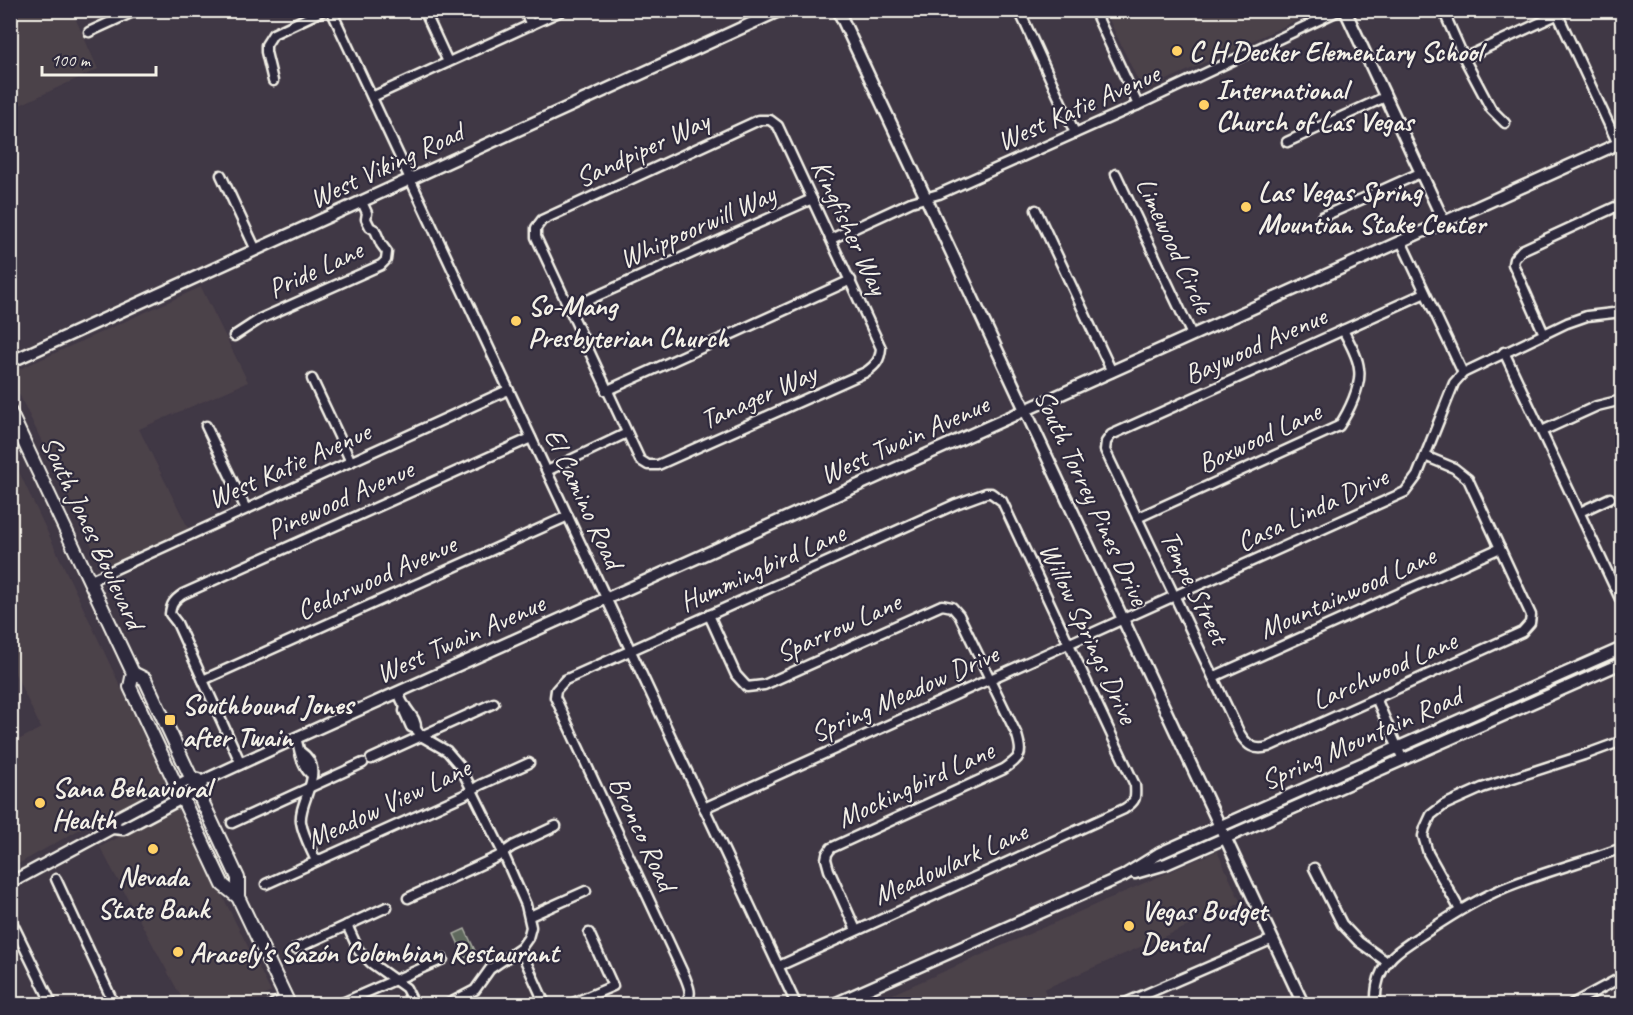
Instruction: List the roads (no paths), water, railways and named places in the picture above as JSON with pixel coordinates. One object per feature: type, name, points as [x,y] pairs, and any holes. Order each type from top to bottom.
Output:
[{"type":"main road","name":"South Jones Boulevard","points":[[10,412],[133,673],[130,687],[179,792],[223,885],[238,897]]},
{"type":"main road","name":"South Jones Boulevard","points":[[133,673],[146,679],[198,783],[238,878],[238,897],[287,1001]]},
{"type":"street","points":[[90,32],[137,10]]},
{"type":"street","points":[[273,81],[266,45],[273,34],[324,10]]},
{"type":"street","name":"El Camino Road","points":[[331,10],[796,1005]]},
{"type":"street","points":[[424,10],[448,63]]},
{"type":"street","points":[[524,10],[531,25]]},
{"type":"street","points":[[372,97],[563,10]]},
{"type":"street","name":"West Viking Road","points":[[10,362],[781,10]]},
{"type":"street","name":"South Torrey Pines Drive","points":[[838,10],[1303,1005]]},
{"type":"street","points":[[1019,10],[1075,133]]},
{"type":"street","points":[[1094,10],[1138,105]]},
{"type":"street","points":[[1343,10],[1444,222]]},
{"type":"street","name":"West Katie Avenue","points":[[831,239],[911,202],[939,194],[1138,105],[1343,10]]},
{"type":"street","points":[[1443,10],[1464,58],[1491,109],[1505,123]]},
{"type":"street","points":[[1464,58],[1568,10]]},
{"type":"street","points":[[1558,15],[1620,143]]},
{"type":"street","points":[[1287,142],[1385,97]]},
{"type":"street","name":"Sandpiper Way","points":[[568,309],[536,237],[536,228],[542,220],[759,120],[770,120]]},
{"type":"street","name":"Kingfisher Way","points":[[770,120],[778,126],[831,239],[881,348],[881,358]]},
{"type":"street","name":"West Twain Avenue","points":[[10,883],[112,828],[117,818],[1620,143]]},
{"type":"street","points":[[1322,217],[1420,173]]},
{"type":"street","name":"Limewood Circle","points":[[1116,174],[1192,335]]},
{"type":"street","points":[[221,176],[256,250]]},
{"type":"street","name":"Whippoorwill Way","points":[[568,309],[812,199]]},
{"type":"street","name":"Pride Lane","points":[[234,336],[260,319],[381,266],[386,260],[387,252],[366,219],[367,213],[362,202]]},
{"type":"street","points":[[1544,334],[1513,264],[1514,259],[1522,250],[1623,204]]},
{"type":"street","points":[[1036,210],[1112,372]]},
{"type":"street","points":[[1401,241],[1462,373],[1567,323],[1587,316],[1623,312]]},
{"type":"street","points":[[606,391],[850,280]]},
{"type":"street","name":"Baywood Avenue","points":[[1106,441],[1110,435],[1425,293]]},
{"type":"street","points":[[547,471],[627,434],[568,309]]},
{"type":"street","name":"Boxwood Lane","points":[[1137,518],[1339,426],[1347,415],[1360,371],[1343,330]]},
{"type":"street","points":[[1504,352],[1621,597]]},
{"type":"street","name":"Tanager Way","points":[[627,434],[640,460],[648,465],[658,465],[866,372],[881,358]]},
{"type":"street","name":"Casa Linda Drive","points":[[1123,619],[1405,492],[1417,476],[1454,383],[1462,373]]},
{"type":"street","points":[[312,379],[351,462]]},
{"type":"street","name":"West Katie Avenue","points":[[89,581],[508,390]]},
{"type":"street","points":[[1542,431],[1597,406],[1623,400]]},
{"type":"street","points":[[206,426],[246,509]]},
{"type":"street","name":"Pinewood Avenue","points":[[203,680],[177,622],[170,614],[175,599],[531,438]]},
{"type":"street","name":"Tempe Street","points":[[1106,441],[1105,450],[1240,734],[1252,747]]},
{"type":"street","points":[[1425,456],[1454,468],[1468,479],[1500,548]]},
{"type":"street","name":"Hummingbird Lane","points":[[556,690],[565,680],[630,650],[956,504],[991,493]]},
{"type":"street","name":"Willow Springs Drive","points":[[991,493],[1002,501],[1135,785],[1136,797]]},
{"type":"street","points":[[1580,512],[1610,498]]},
{"type":"street","name":"Cedarwood Avenue","points":[[203,680],[568,516]]},
{"type":"street","name":"Larchwood Lane","points":[[1252,747],[1260,749],[1268,747],[1522,632],[1530,623],[1532,615],[1500,548]]},
{"type":"street","name":"Mountainwood Lane","points":[[1213,677],[1500,548]]},
{"type":"street","name":"Sparrow Lane","points":[[709,615],[736,675],[747,687],[764,685],[946,605],[959,615],[990,679]]},
{"type":"street","name":"Spring Meadow Drive","points":[[704,808],[1123,619]]},
{"type":"street","name":"Spring Mountain Road","points":[[834,1005],[1123,876],[1160,853],[1623,648]]},
{"type":"street","name":"Spring Mountain Road","points":[[1123,876],[1166,864],[1623,663]]},
{"type":"street","name":"Mockingbird Lane","points":[[856,930],[829,870],[826,859],[831,848],[1004,769],[1018,760],[1021,748],[1017,735],[990,679]]},
{"type":"street","points":[[203,680],[241,764]]},
{"type":"street","name":"Bronco Road","points":[[556,690],[555,697],[685,977],[690,996],[683,1005]]},
{"type":"street","points":[[398,692],[411,727],[447,751],[460,766],[503,853],[530,916],[531,927],[528,938],[520,949],[490,969],[475,990],[448,1005]]},
{"type":"street","points":[[1376,698],[1403,760]]},
{"type":"street","points":[[232,823],[367,761],[419,733],[494,703]]},
{"type":"street","points":[[296,738],[307,772],[312,775],[300,819],[316,861]]},
{"type":"street","points":[[1460,910],[1428,853],[1423,837],[1431,815],[1444,805],[1472,792],[1623,741]]},
{"type":"street","name":"Meadow View Lane","points":[[266,884],[529,763]]},
{"type":"street","name":"Meadowlark Lane","points":[[779,966],[1124,809],[1132,804],[1136,797]]},
{"type":"street","points":[[408,898],[556,826]]},
{"type":"street","points":[[1377,1005],[1379,974],[1387,962],[1401,948],[1460,910],[1503,888],[1623,848]]},
{"type":"street","points":[[1314,868],[1342,924],[1359,942],[1387,962]]},
{"type":"street","points":[[56,879],[114,1005]]},
{"type":"street","points":[[530,916],[586,891]]},
{"type":"street","points":[[295,949],[387,907]]},
{"type":"street","points":[[10,918],[52,1005]]},
{"type":"street","points":[[347,925],[359,951],[371,963],[406,988],[414,1005]]},
{"type":"street","points":[[571,1005],[613,986],[589,933]]},
{"type":"street","points":[[1123,1005],[1273,939]]},
{"type":"street","points":[[520,949],[545,1005]]},
{"type":"street","points":[[340,1005],[442,959]]},
{"type":"street","points":[[1572,1005],[1623,976]]},
{"type":"street","points":[[273,1005],[287,1001]]},
{"type":"place","name":"C H Decker Elementary School","points":[[1177,51]]},
{"type":"place","name":"International Church of Las Vegas","points":[[1204,105]]},
{"type":"place","name":"Las Vegas Spring Mountian Stake Center","points":[[1246,207]]},
{"type":"place","name":"So-Mang Presbyterian Church","points":[[516,321]]},
{"type":"place","name":"Southbound Jones after Twain","points":[[170,720]]},
{"type":"place","name":"Sana Behavioral Health","points":[[40,803]]},
{"type":"place","name":"Nevada State Bank","points":[[153,849]]},
{"type":"place","name":"Vegas Budget Dental","points":[[1129,926]]},
{"type":"place","name":"Aracely's Sazón Colombian Restaurant","points":[[178,952]]}]
